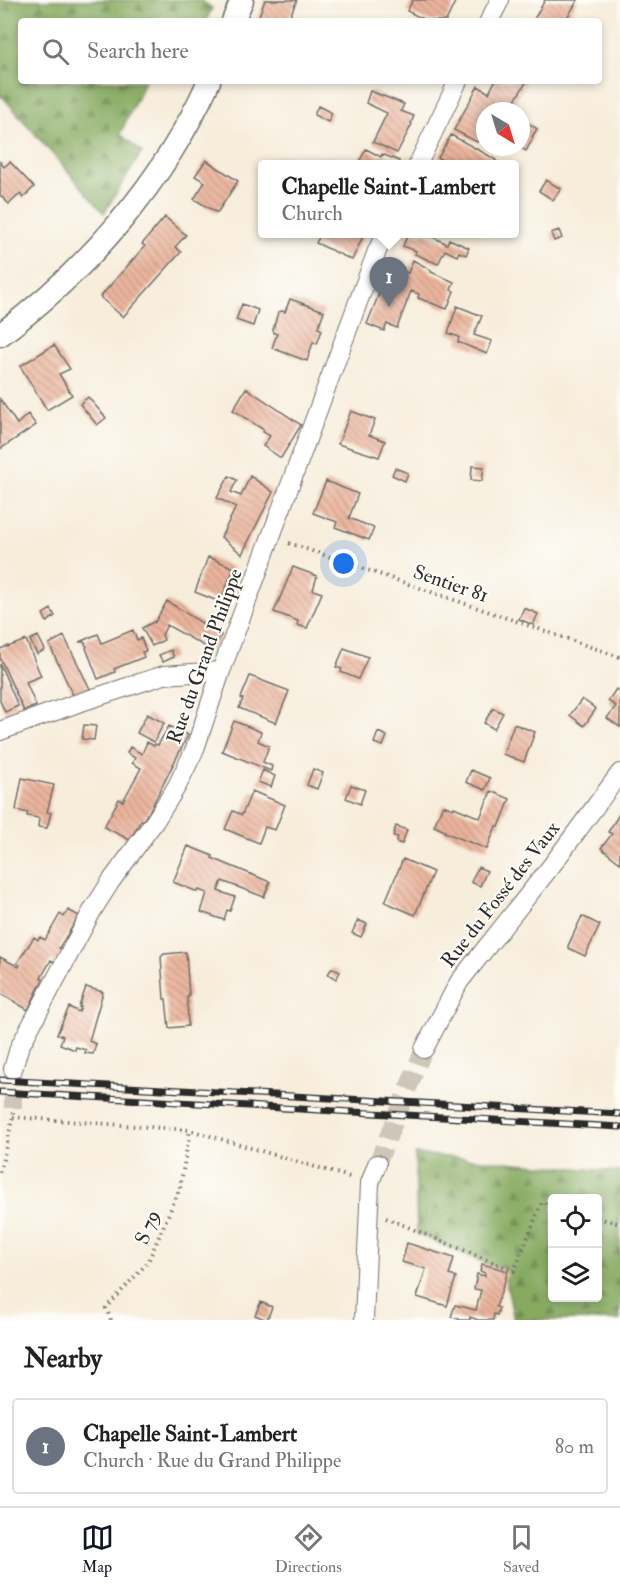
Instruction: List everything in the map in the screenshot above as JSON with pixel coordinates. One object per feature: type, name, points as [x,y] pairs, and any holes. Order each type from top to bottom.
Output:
[{"type":"street","points":[[234,18],[242,0]]},
{"type":"street","points":[[491,18],[500,0]]},
{"type":"street","points":[[0,335],[78,269],[119,224],[172,150],[207,84]]},
{"type":"street","points":[[420,160],[457,84]]},
{"type":"street","name":"Rue du Grand Philippe","points":[[14,1069],[19,1048],[92,911],[177,786],[195,749],[221,671],[377,251],[384,238]]},
{"type":"street","points":[[0,731],[164,675],[221,671]]},
{"type":"street","name":"Rue du Fossé des Vaux","points":[[424,1048],[459,982],[552,865],[620,773]]},
{"type":"street","points":[[364,1320],[370,1183],[377,1164]]},
{"type":"path","name":"Sentier 81","points":[[272,537],[620,657]]},
{"type":"path","points":[[0,1172],[13,1118],[13,1108]]},
{"type":"path","points":[[13,1118],[190,1130],[370,1183]]},
{"type":"path","name":"S 79","points":[[111,1320],[106,1308],[148,1262],[180,1188],[190,1130]]},
{"type":"path","points":[[398,1223],[514,1271],[542,1202],[548,1204]]},
{"type":"path","points":[[602,1219],[620,1224]]},
{"type":"green space","points":[[0,0],[200,0],[212,8],[207,18],[18,18],[18,84],[144,84],[120,134],[142,152],[104,213],[2,96],[0,97]]},
{"type":"green space","points":[[415,1154],[620,1172],[620,1320],[514,1320],[504,1271],[417,1234]]},
{"type":"building","points":[[265,0],[297,0],[289,18],[258,18]]},
{"type":"building","points":[[413,0],[456,0],[447,18],[421,18],[407,11]]},
{"type":"building","points":[[545,0],[578,0],[567,18],[535,18]]},
{"type":"building","points":[[494,84],[525,84],[514,102],[476,102],[476,141],[454,130],[478,86],[489,93]]},
{"type":"building","points":[[370,91],[404,104],[401,111],[414,116],[397,153],[373,142],[387,113],[366,103]]},
{"type":"building","points":[[318,106],[332,113],[328,122],[314,115]]},
{"type":"building","points":[[530,124],[537,129],[530,144]]},
{"type":"building","points":[[451,135],[476,149],[476,156],[489,156],[496,160],[442,160],[438,158]]},
{"type":"building","points":[[366,149],[381,157],[382,154],[397,160],[360,160]]},
{"type":"building","points":[[206,160],[238,181],[217,213],[194,199],[205,182],[195,176]]},
{"type":"building","points":[[0,162],[4,167],[10,162],[34,187],[23,198],[20,194],[9,204],[0,195]]},
{"type":"building","points":[[546,180],[561,189],[553,200],[539,191]]},
{"type":"building","points":[[165,217],[186,235],[175,247],[181,252],[123,317],[100,297],[145,246],[142,244]]},
{"type":"building","points":[[559,230],[562,238],[554,241],[551,233]]},
{"type":"building","points":[[319,238],[362,238],[352,260],[316,243]]},
{"type":"building","points":[[406,238],[435,238],[447,244],[449,239],[469,248],[466,255],[459,252],[457,256],[445,250],[438,264],[403,246]]},
{"type":"building","points":[[413,260],[431,272],[454,282],[451,290],[454,291],[447,309],[418,298],[419,294],[411,291],[397,328],[387,324],[384,331],[367,324],[390,266],[408,273]]},
{"type":"building","points":[[290,299],[324,311],[318,328],[322,330],[317,344],[313,342],[307,361],[272,348],[277,334],[273,330],[278,312],[285,312]]},
{"type":"building","points":[[242,304],[258,310],[253,326],[236,320]]},
{"type":"building","points":[[457,306],[482,316],[474,335],[492,341],[487,354],[458,342],[459,337],[448,333]]},
{"type":"building","points":[[54,345],[70,369],[59,374],[72,395],[47,410],[20,366]]},
{"type":"building","points":[[246,388],[301,425],[281,458],[263,446],[270,436],[263,432],[264,430],[233,410]]},
{"type":"building","points":[[88,397],[106,418],[97,425],[80,404]]},
{"type":"building","points":[[0,399],[17,424],[28,414],[36,425],[0,449]]},
{"type":"building","points":[[351,411],[375,420],[369,435],[385,441],[379,457],[338,444]]},
{"type":"building","points":[[472,466],[484,467],[482,481],[471,480]]},
{"type":"building","points":[[395,468],[408,473],[405,481],[392,475]]},
{"type":"building","points":[[229,476],[237,480],[231,492],[241,496],[250,476],[273,492],[242,554],[221,537],[236,507],[217,498]]},
{"type":"building","points":[[326,481],[358,494],[349,518],[374,528],[369,540],[335,527],[337,522],[313,513]]},
{"type":"building","points":[[208,557],[234,568],[220,602],[195,592]]},
{"type":"building","points":[[293,567],[317,576],[313,590],[322,593],[307,628],[297,625],[298,621],[274,612]]},
{"type":"building","points":[[167,601],[221,635],[213,651],[167,625],[162,635],[164,640],[152,646],[142,628],[155,622]]},
{"type":"building","points":[[524,608],[538,614],[533,625],[519,619]]},
{"type":"building","points":[[51,609],[55,616],[47,622],[43,614]]},
{"type":"building","points":[[133,630],[137,640],[141,638],[146,651],[142,652],[144,657],[114,669],[115,672],[98,679],[87,647],[84,642],[79,642],[98,634],[102,643]]},
{"type":"building","points":[[38,636],[45,650],[37,654],[30,640]]},
{"type":"building","points":[[64,636],[90,689],[74,697],[49,644]]},
{"type":"building","points":[[26,640],[41,676],[26,682],[36,706],[24,711],[0,658],[0,649]]},
{"type":"building","points":[[344,648],[368,657],[358,679],[341,672],[342,669],[336,667]]},
{"type":"building","points":[[171,650],[174,657],[163,662],[159,655]]},
{"type":"building","points":[[0,664],[18,706],[5,712],[0,701]]},
{"type":"building","points":[[250,676],[289,691],[276,723],[239,708]]},
{"type":"building","points":[[616,689],[620,692],[620,727],[607,718],[616,706],[608,701]]},
{"type":"building","points":[[582,699],[596,709],[584,726],[570,715]]},
{"type":"building","points":[[493,708],[503,713],[494,729],[484,723]]},
{"type":"building","points":[[147,714],[164,723],[154,742],[137,733]]},
{"type":"building","points":[[234,721],[261,732],[258,741],[269,746],[263,762],[272,766],[271,771],[222,751]]},
{"type":"building","points":[[514,724],[535,732],[524,762],[503,754]]},
{"type":"building","points":[[84,725],[96,726],[94,740],[82,739]]},
{"type":"building","points":[[169,726],[188,735],[148,814],[143,821],[141,820],[130,840],[104,827],[119,799],[123,801],[141,768],[132,763],[135,758],[127,753],[130,747],[142,754],[147,742],[154,746],[158,745]]},
{"type":"building","points":[[378,732],[387,736],[383,746],[374,743]]},
{"type":"building","points":[[313,769],[323,773],[317,789],[307,785]]},
{"type":"building","points":[[263,770],[275,776],[271,787],[258,782]]},
{"type":"building","points":[[471,770],[490,778],[485,790],[466,782]]},
{"type":"building","points":[[22,778],[54,785],[47,812],[51,813],[47,828],[38,827],[39,818],[27,816],[28,813],[16,810]]},
{"type":"building","points":[[351,785],[365,790],[360,804],[346,798]]},
{"type":"building","points":[[252,791],[285,805],[275,830],[265,827],[259,843],[225,829],[233,811],[242,815]]},
{"type":"building","points":[[491,791],[510,799],[487,849],[434,826],[443,805],[480,818]]},
{"type":"building","points":[[620,813],[620,863],[601,848],[612,834],[608,832]]},
{"type":"building","points":[[396,826],[407,830],[402,844],[396,842],[398,837],[393,836]]},
{"type":"building","points":[[188,846],[270,882],[264,897],[222,881],[218,891],[235,897],[224,920],[201,912],[207,893],[199,890],[198,892],[173,882]]},
{"type":"building","points":[[403,859],[433,872],[415,915],[385,902]]},
{"type":"building","points":[[478,867],[487,871],[480,886],[471,882]]},
{"type":"building","points":[[68,910],[79,916],[59,948],[64,950],[56,963],[51,960],[41,978],[43,979],[28,1010],[0,993],[0,957],[19,967],[17,963],[34,937],[38,940],[40,937],[45,940],[60,914],[64,917]]},
{"type":"building","points":[[582,916],[600,925],[585,956],[568,948]]},
{"type":"building","points":[[358,920],[367,924],[361,937],[352,933]]},
{"type":"building","points":[[186,952],[188,1026],[169,1028],[161,957],[164,954]]},
{"type":"building","points":[[332,968],[340,972],[336,979],[328,974]]},
{"type":"building","points":[[86,987],[103,992],[89,1041],[96,1044],[93,1054],[60,1044],[63,1036],[57,1034],[69,1007],[79,1012]]},
{"type":"building","points":[[407,1243],[454,1258],[449,1275],[456,1277],[447,1306],[417,1297],[426,1269],[402,1262]]},
{"type":"building","points":[[482,1264],[508,1271],[496,1307],[499,1308],[497,1315],[494,1314],[493,1320],[478,1320],[470,1317],[470,1320],[459,1320],[451,1317],[455,1305],[476,1310],[481,1290],[474,1289],[477,1274],[485,1276],[485,1273],[480,1271]]},
{"type":"building","points":[[261,1302],[272,1307],[267,1320],[255,1315]]},
{"type":"tunnel","points":[[377,1164],[424,1049]]},
{"type":"tunnel","points":[[13,1069],[13,1108]]},
{"type":"railway","points":[[0,1080],[620,1114]]},
{"type":"railway","points":[[0,1092],[620,1127]]},
{"type":"place","name":"Chapelle Saint-Lambert","points":[[389,307]]}]
